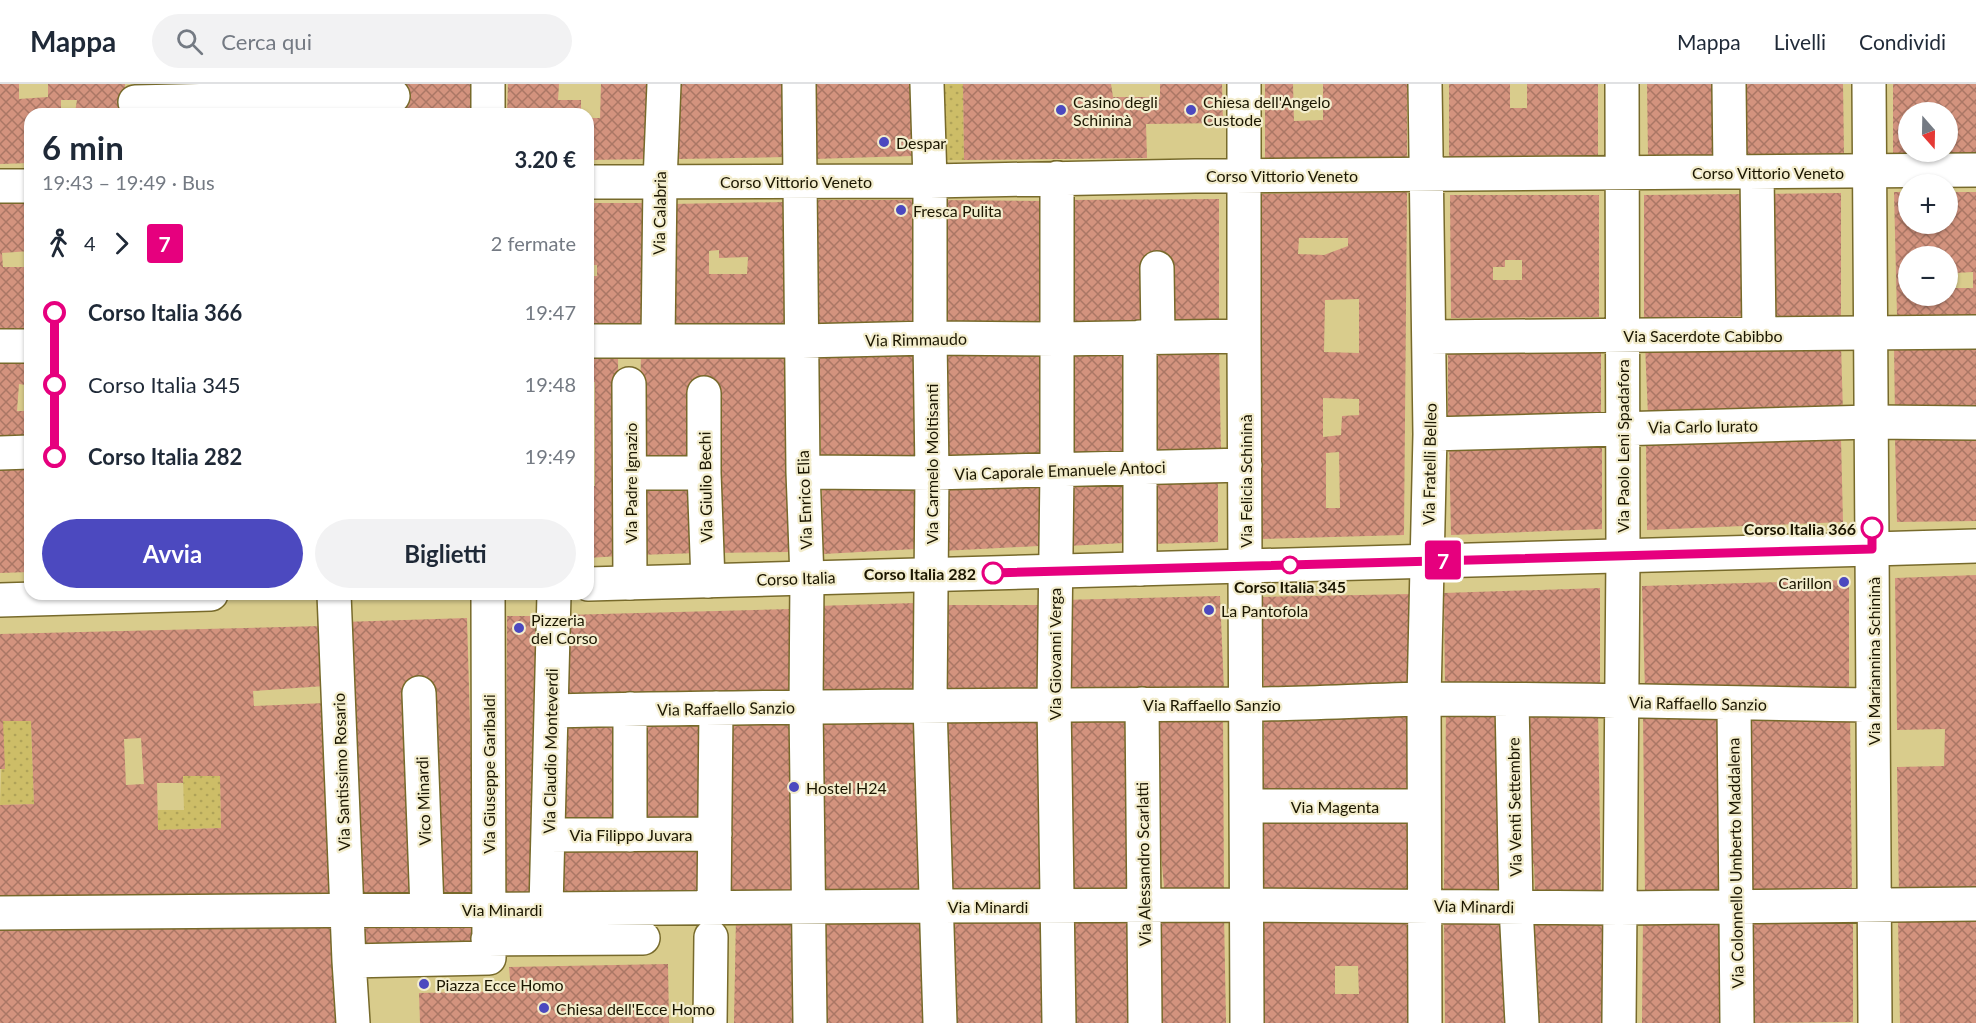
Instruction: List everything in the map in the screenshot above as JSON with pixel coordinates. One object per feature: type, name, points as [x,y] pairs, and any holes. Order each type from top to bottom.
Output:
[{"type":"street","points":[[488,84],[488,108]]},
{"type":"street","name":"Via Calabria","points":[[658,341],[663,84]]},
{"type":"street","name":"Via Enrico Elia","points":[[799,84],[803,472],[807,578],[806,706],[810,1023]]},
{"type":"street","name":"Via Carmelo Moltisanti","points":[[927,84],[932,473],[930,705],[940,1023]]},
{"type":"street","name":"Via Felicia Schininà","points":[[1245,84],[1247,1023]]},
{"type":"street","name":"Via Fratelli Belleo","points":[[1425,84],[1430,337],[1424,699],[1425,1023]]},
{"type":"street","name":"Via Paolo Leni Spadafora","points":[[1618,1023],[1623,556],[1622,84]]},
{"type":"street","points":[[1729,84],[1744,172],[1759,334]]},
{"type":"street","name":"Via Mariannina Schininà","points":[[1869,84],[1875,1023]]},
{"type":"street","points":[[135,100],[394,98]]},
{"type":"street","name":"Corso Vittorio Veneto","points":[[594,182],[930,181],[1976,170]]},
{"type":"street","name":"Via Giovanni Verga","points":[[1057,178],[1054,704],[1059,1023]]},
{"type":"street","points":[[0,186],[24,186]]},
{"type":"street","points":[[1140,569],[1140,467],[1149,337],[1157,268]]},
{"type":"street","name":"Via Sacerdote Cabibbo","points":[[1430,337],[1976,332]]},
{"type":"street","name":"Via Rimmaudo","points":[[594,341],[1244,336]]},
{"type":"street","points":[[0,346],[24,346]]},
{"type":"street","name":"Via Padre Ignazio","points":[[629,384],[630,583]]},
{"type":"street","name":"Via Giulio Bechi","points":[[704,393],[708,580]]},
{"type":"street","name":"Via Carlo Iurato","points":[[1430,434],[1871,422],[1976,423]]},
{"type":"street","points":[[0,453],[24,452]]},
{"type":"street","name":"Via Caporale Emanuele Antoci","points":[[803,472],[932,473],[1245,465]]},
{"type":"street","points":[[630,473],[704,473]]},
{"type":"street","name":"Corso Italia","points":[[594,584],[1976,546]]},
{"type":"street","points":[[0,600],[24,599]]},
{"type":"street","name":"Via Santissimo Rosario","points":[[334,600],[353,1023]]},
{"type":"street","name":"Via Giuseppe Garibaldi","points":[[488,600],[488,934]]},
{"type":"street","name":"Via Claudio Monteverdi","points":[[546,908],[554,600]]},
{"type":"street","name":"Vico Minardi","points":[[419,693],[427,909]]},
{"type":"street","name":"Via Raffaello Sanzio","points":[[551,711],[806,706],[1246,704],[1424,699],[1873,705]]},
{"type":"street","name":"Via Venti Settembre","points":[[1512,700],[1516,907],[1522,1023]]},
{"type":"street","name":"Via Colonnello Umberto Maddalena","points":[[1734,703],[1737,1023]]},
{"type":"street","name":"Via Alessandro Scarlatti","points":[[1142,704],[1145,1023]]},
{"type":"street","points":[[710,1023],[716,708]]},
{"type":"street","points":[[630,709],[630,835]]},
{"type":"street","name":"Via Magenta","points":[[1246,806],[1424,806]]},
{"type":"street","name":"Via Filippo Juvara","points":[[548,835],[715,834]]},
{"type":"street","name":"Via Minardi","points":[[0,913],[427,909],[488,934],[546,908],[712,922],[808,907],[1247,905],[1620,908],[1976,904]]},
{"type":"street","points":[[349,955],[489,958],[488,934],[643,939]]},
{"type":"shaded area","points":[[934,84],[963,84],[964,160],[935,160]]},
{"type":"shaded area","points":[[3,721],[31,721],[34,804],[0,805]]},
{"type":"shaded area","points":[[183,776],[220,776],[221,828],[158,830],[158,810],[184,810]]},
{"type":"building","points":[[0,84],[19,84],[19,99],[48,97],[48,84],[125,84],[125,108],[76,108],[77,100],[61,100],[61,108],[24,108],[24,163],[0,164]]},
{"type":"building","points":[[403,84],[470,84],[471,108],[403,108]]},
{"type":"building","points":[[508,84],[559,84],[558,100],[581,100],[581,108],[507,108]]},
{"type":"building","points":[[601,84],[652,84],[650,159],[594,160],[594,118],[600,118]]},
{"type":"building","points":[[678,84],[785,84],[785,157],[678,159]]},
{"type":"building","points":[[812,84],[911,84],[912,156],[813,159]]},
{"type":"building","name":"Casino degli Schininà","points":[[963,84],[1111,84],[1113,97],[1160,97],[1160,84],[1222,84],[1223,123],[1146,124],[1147,158],[964,160]]},
{"type":"building","points":[[1265,84],[1293,84],[1294,121],[1323,120],[1323,84],[1407,84],[1407,157],[1265,160]]},
{"type":"building","points":[[1449,84],[1510,84],[1510,108],[1527,108],[1527,84],[1598,84],[1598,155],[1449,157]]},
{"type":"building","points":[[1647,84],[1720,84],[1721,155],[1648,156]]},
{"type":"building","points":[[1744,84],[1843,84],[1844,156],[1744,157]]},
{"type":"building","points":[[1893,84],[1976,84],[1976,155],[1958,155],[1958,102],[1898,102],[1898,156],[1893,156]]},
{"type":"building","points":[[1407,192],[1404,535],[1261,539],[1260,194]],"holes":[[[1299,238],[1348,238],[1348,246],[1324,255],[1298,254]],[[1359,299],[1359,353],[1324,352],[1325,300]],[[1323,398],[1359,399],[1359,415],[1342,416],[1341,435],[1323,437]],[[1339,452],[1340,508],[1326,508],[1326,453]]]},
{"type":"building","points":[[1894,192],[1898,192],[1898,234],[1958,234],[1958,192],[1976,192],[1976,316],[1897,316]]},
{"type":"building","points":[[1841,193],[1841,316],[1767,318],[1767,194]]},
{"type":"building","points":[[1750,194],[1750,316],[1644,320],[1644,195]]},
{"type":"building","points":[[1450,195],[1599,195],[1599,317],[1451,318]],"holes":[[[1505,260],[1522,260],[1522,280],[1493,280],[1493,267],[1505,267]]]},
{"type":"building","points":[[1219,199],[1219,323],[1067,324],[1067,200]]},
{"type":"building","points":[[0,200],[24,200],[24,251],[2,253],[3,267],[24,267],[24,331],[0,332]]},
{"type":"building","points":[[815,200],[913,200],[913,323],[817,324]]},
{"type":"building","points":[[935,200],[1043,201],[1044,324],[938,327]]},
{"type":"building","points":[[785,202],[787,324],[668,325],[671,204]],"holes":[[[719,250],[719,258],[748,257],[747,274],[709,274],[709,251]]]},
{"type":"building","points":[[594,203],[649,203],[645,325],[594,326],[594,276],[597,276],[597,265],[594,265]]},
{"type":"building","points":[[1448,344],[1601,344],[1601,413],[1448,418]]},
{"type":"building","points":[[1645,344],[1841,344],[1843,414],[1648,416]]},
{"type":"building","points":[[1894,344],[1976,344],[1976,415],[1895,416]]},
{"type":"building","points":[[941,349],[1040,349],[1041,458],[943,460]]},
{"type":"building","points":[[1126,349],[1126,456],[1068,459],[1066,350]]},
{"type":"building","points":[[1219,349],[1221,454],[1153,457],[1155,350]]},
{"type":"building","points":[[594,350],[618,350],[619,556],[594,558]]},
{"type":"building","points":[[819,350],[914,350],[915,457],[821,460]]},
{"type":"building","points":[[788,351],[791,552],[711,553],[696,464],[639,464],[641,352]]},
{"type":"building","points":[[0,354],[24,354],[24,385],[19,384],[17,411],[24,411],[24,441],[0,442]]},
{"type":"building","points":[[1841,438],[1843,522],[1647,530],[1646,439]]},
{"type":"building","points":[[1449,439],[1602,441],[1602,529],[1451,535]]},
{"type":"building","points":[[1895,439],[1976,439],[1976,521],[1897,522]]},
{"type":"building","points":[[24,461],[24,572],[0,573],[0,462]]},
{"type":"building","points":[[1218,475],[1218,542],[1151,544],[1152,476]]},
{"type":"building","points":[[1122,476],[1124,543],[1068,546],[1068,477]]},
{"type":"building","points":[[1039,477],[1039,546],[942,551],[942,479]]},
{"type":"building","points":[[915,480],[916,549],[823,554],[822,483]]},
{"type":"building","points":[[696,481],[697,553],[638,555],[639,482]]},
{"type":"building","points":[[1976,575],[1976,894],[1899,895],[1897,767],[1944,766],[1945,729],[1897,730],[1895,578]]},
{"type":"building","points":[[1849,580],[1849,691],[1645,690],[1642,586]]},
{"type":"building","points":[[1600,588],[1600,690],[1445,688],[1444,593]]},
{"type":"building","points":[[1411,594],[1410,691],[1264,693],[1262,597]]},
{"type":"building","points":[[1220,596],[1224,690],[1062,694],[1062,600]]},
{"type":"building","points":[[915,603],[918,693],[817,697],[816,606]]},
{"type":"building","points":[[942,605],[1041,605],[1042,691],[944,693]]},
{"type":"building","points":[[792,609],[793,697],[562,702],[563,615]]},
{"type":"building","points":[[507,616],[543,616],[538,897],[505,898]]},
{"type":"building","points":[[467,618],[475,898],[355,900],[343,622]]},
{"type":"building","points":[[322,626],[325,686],[253,691],[254,706],[326,703],[337,900],[0,902],[0,805],[34,804],[31,721],[3,721],[5,769],[0,769],[0,634]],"holes":[[[141,738],[144,784],[126,785],[124,739]],[[183,776],[220,776],[221,828],[158,830],[157,783],[183,783]]]},
{"type":"building","points":[[1446,708],[1504,710],[1507,894],[1444,895]]},
{"type":"building","points":[[1598,708],[1601,897],[1535,896],[1534,864],[1523,863],[1519,709]]},
{"type":"building","points":[[1412,710],[1412,793],[1264,795],[1264,713]]},
{"type":"building","points":[[1722,710],[1725,898],[1645,896],[1643,712]]},
{"type":"building","points":[[1223,711],[1224,896],[1165,897],[1153,768],[1153,714]]},
{"type":"building","points":[[1745,711],[1850,712],[1852,893],[1749,897]]},
{"type":"building","points":[[1044,712],[1047,894],[951,894],[945,715]]},
{"type":"building","points":[[920,714],[926,893],[824,896],[819,716]]},
{"type":"building","points":[[1130,714],[1133,895],[1069,897],[1067,715]]},
{"type":"building","points":[[637,718],[708,718],[709,821],[638,822]]},
{"type":"building","points":[[723,718],[793,718],[797,895],[722,895]]},
{"type":"building","points":[[559,719],[619,719],[622,821],[558,822]]},
{"type":"building","points":[[1263,815],[1413,817],[1413,894],[1263,895]]},
{"type":"building","points":[[704,844],[704,895],[557,896],[558,847]]},
{"type":"building","points":[[1132,914],[1134,1023],[1073,1023],[1071,915]]},
{"type":"building","points":[[1160,914],[1224,914],[1226,1023],[1159,1023]]},
{"type":"building","points":[[337,915],[340,1023],[0,1023],[0,920]]},
{"type":"building","points":[[953,915],[1042,916],[1046,1023],[954,1023]]},
{"type":"building","points":[[1853,915],[1853,1022],[1751,1023],[1748,916]]},
{"type":"building","points":[[736,916],[795,916],[796,1023],[734,1023]]},
{"type":"building","points":[[825,916],[926,916],[931,1023],[826,1023]]},
{"type":"building","points":[[1444,916],[1508,916],[1509,1023],[1445,1023]]},
{"type":"building","points":[[1526,916],[1603,917],[1603,1023],[1530,1023]]},
{"type":"building","points":[[1724,916],[1725,1023],[1642,1023],[1643,917]]},
{"type":"building","points":[[473,917],[474,946],[363,948],[362,920]]},
{"type":"building","points":[[1260,917],[1409,917],[1412,1023],[1260,1023]],"holes":[[[1335,966],[1358,966],[1359,994],[1335,994]]]},
{"type":"building","points":[[1976,918],[1976,1023],[1900,1023],[1898,919]]},
{"type":"building","name":"Chiesa dell'Ecce Homo","points":[[668,964],[669,1023],[420,1023],[419,993],[511,991],[509,967]]},
{"type":"bus line","name":"7","points":[[993,573],[1872,549],[1872,528]]},
{"type":"place","name":"Casino degli Schininà","points":[[1061,110]]},
{"type":"place","name":"Chiesa dell'Angelo Custode","points":[[1191,110]]},
{"type":"place","name":"Despar","points":[[884,142]]},
{"type":"place","name":"Fresca Pulita","points":[[901,210]]},
{"type":"place","name":"Corso Italia 366","points":[[1872,528]]},
{"type":"place","name":"Corso Italia 345","points":[[1290,565]]},
{"type":"place","name":"Corso Italia 282","points":[[993,573]]},
{"type":"place","name":"Carillon","points":[[1844,582]]},
{"type":"place","name":"La Pantofola","points":[[1209,610]]},
{"type":"place","name":"Pizzeria del Corso","points":[[519,628]]},
{"type":"place","name":"Hostel H24","points":[[794,787]]},
{"type":"place","name":"Piazza Ecce Homo","points":[[424,984]]},
{"type":"place","name":"Chiesa dell'Ecce Homo","points":[[544,1008]]}]
